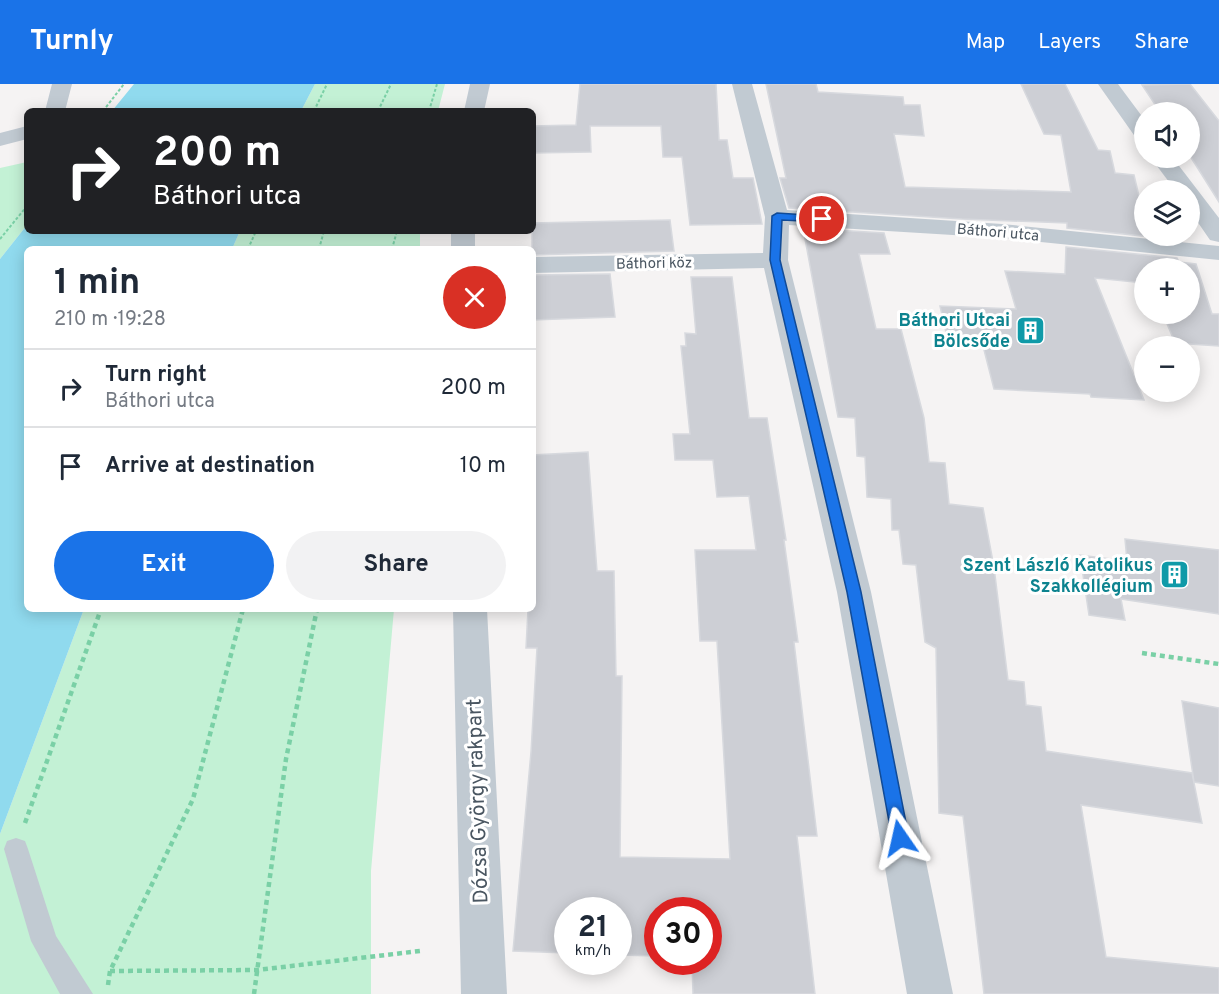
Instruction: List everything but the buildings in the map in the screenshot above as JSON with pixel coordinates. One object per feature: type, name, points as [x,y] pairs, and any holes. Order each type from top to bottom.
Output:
[{"type":"street","points":[[56,108],[62,84]]},
{"type":"street","points":[[475,108],[480,84]]},
{"type":"street","points":[[742,84],[777,216],[775,260],[854,592],[930,994]]},
{"type":"street","points":[[1108,84],[1134,119]]},
{"type":"street","points":[[0,140],[24,133]]},
{"type":"street","points":[[1200,209],[1219,235]]},
{"type":"street","name":"Báthori utca","points":[[777,216],[1002,231],[1219,253]]},
{"type":"street","name":"Báthori köz","points":[[536,265],[775,260]]},
{"type":"street","name":"Dózsa György rakpart","points":[[470,612],[484,994]]},
{"type":"lane","points":[[16,849],[44,941],[74,990],[79,994]]},
{"type":"path","points":[[105,108],[124,84]]},
{"type":"path","points":[[315,108],[327,84]]},
{"type":"path","points":[[379,108],[391,84]]},
{"type":"path","points":[[430,108],[437,84]]},
{"type":"path","points":[[0,239],[24,210]]},
{"type":"path","points":[[16,849],[100,612]]},
{"type":"path","points":[[107,994],[110,970],[193,799],[242,612]]},
{"type":"path","points":[[254,994],[286,759],[316,612]]},
{"type":"path","points":[[1142,653],[1219,664]]},
{"type":"path","points":[[110,970],[258,970],[420,951]]},
{"type":"green space","points":[[315,84],[445,84],[439,108],[303,108]]},
{"type":"green space","points":[[24,163],[24,229],[0,259],[0,168]]},
{"type":"green space","points":[[239,234],[420,234],[420,246],[233,246]]},
{"type":"green space","points":[[83,612],[394,612],[371,871],[371,994],[0,994],[0,834]]},
{"type":"water","points":[[134,84],[315,84],[303,108],[114,108]]},
{"type":"water","points":[[24,229],[24,234],[239,234],[233,246],[24,246],[24,612],[83,612],[0,834],[0,259]]},
{"type":"place","name":"Báthori Utcai Bölcsőde","points":[[1031,330]]},
{"type":"place","name":"Szent László Katolikus Szakkollégium","points":[[1174,575]]},
{"type":"route","points":[[822,219],[777,216],[775,260],[854,592],[900,838]]}]
